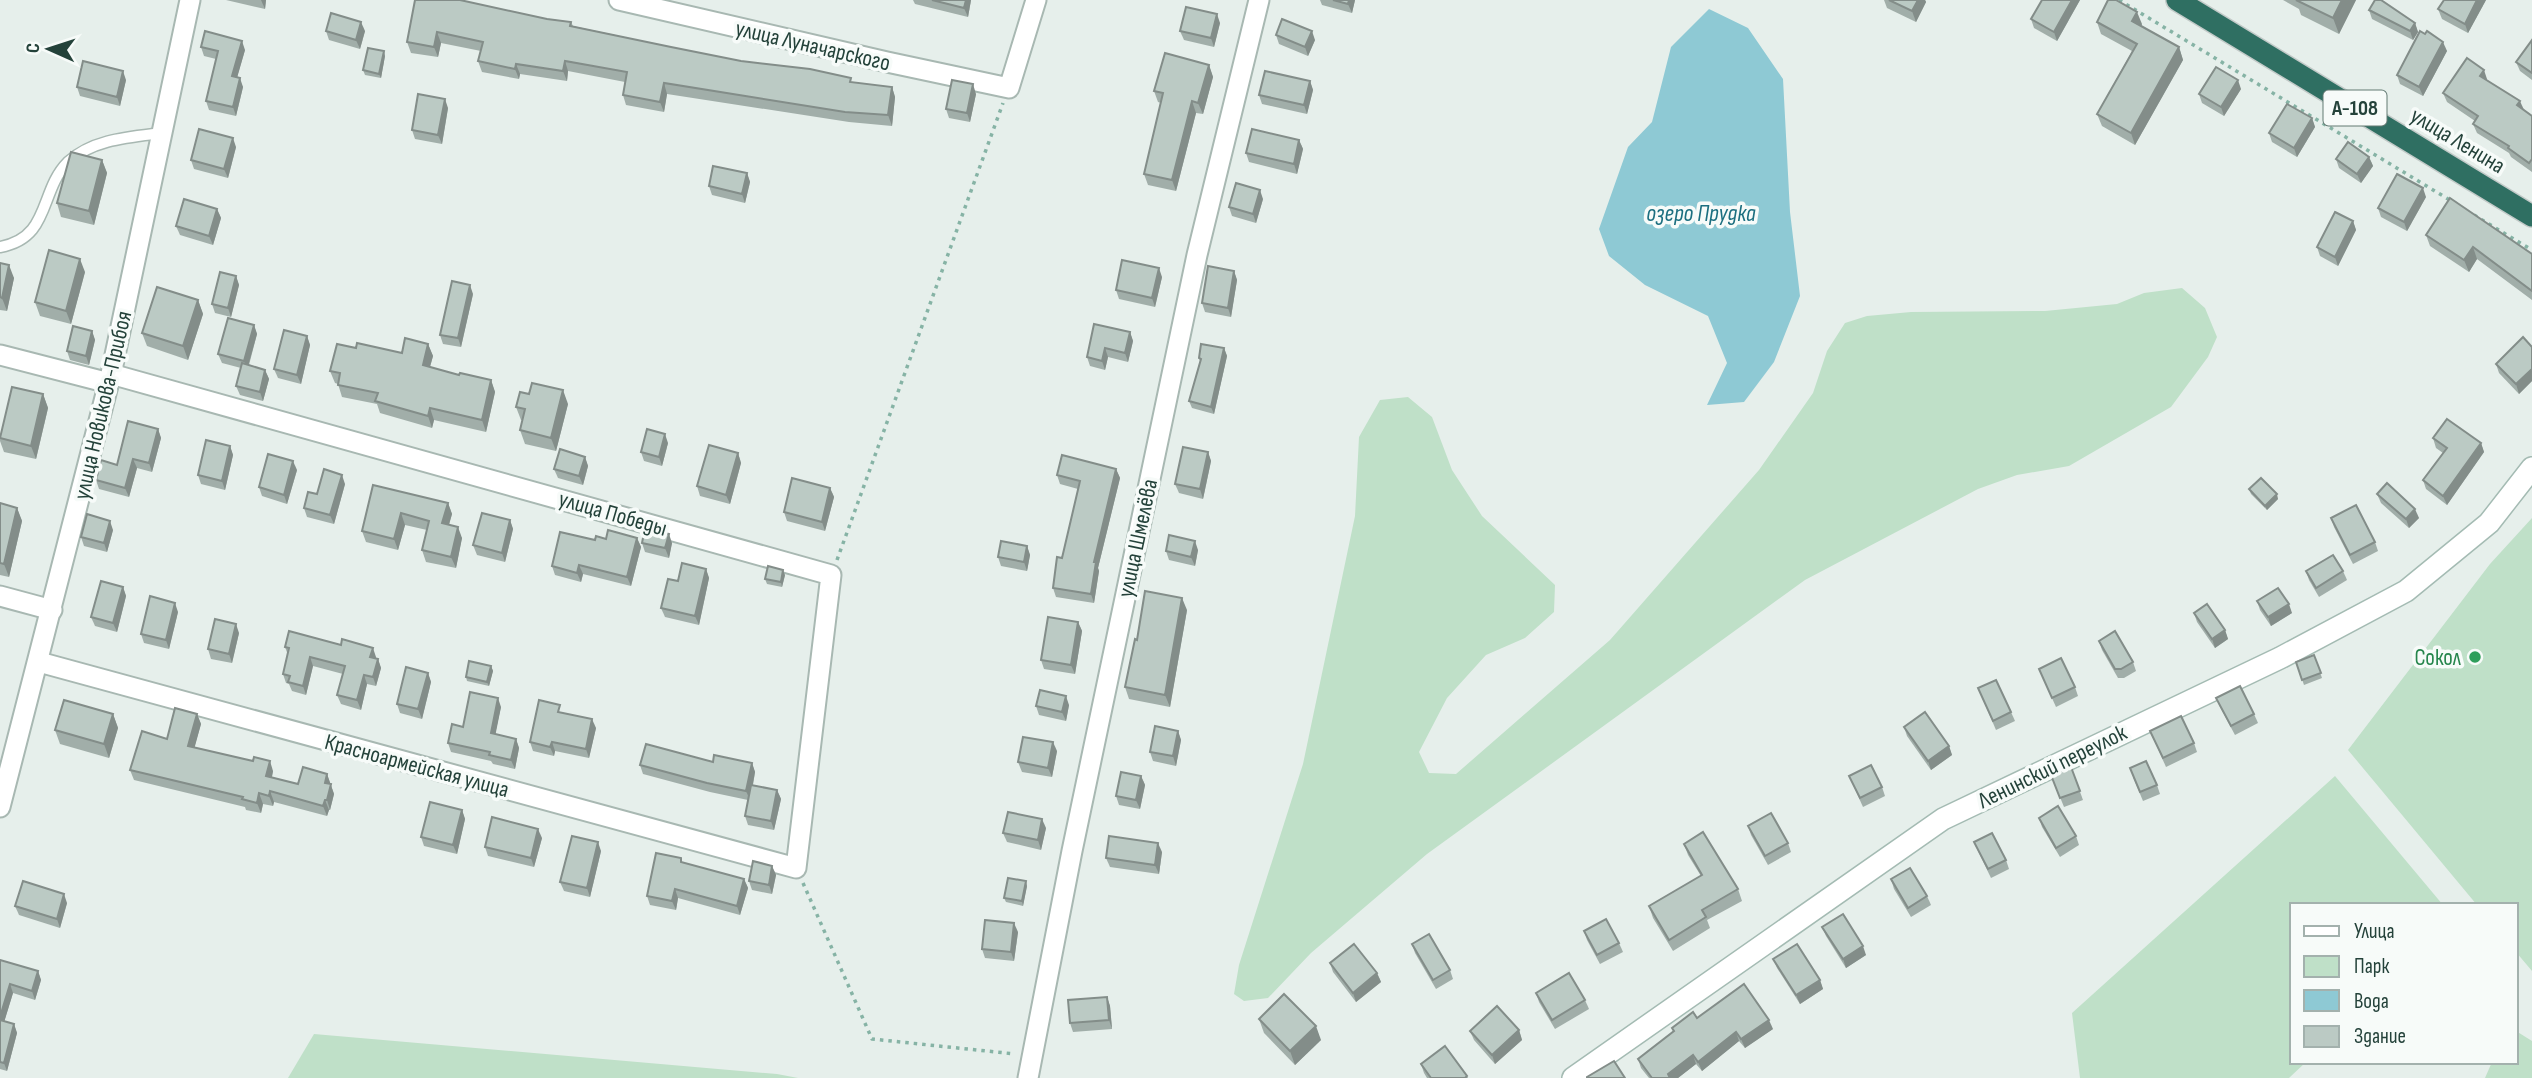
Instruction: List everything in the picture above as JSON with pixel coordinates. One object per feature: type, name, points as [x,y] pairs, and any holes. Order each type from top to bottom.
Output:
[{"type":"highway","name":"улица Ленина","points":[[2177,0],[2532,216]]},
{"type":"main road","name":"Ленинский переулок","points":[[1573,1078],[1943,819],[2280,658],[2406,591],[2488,523],[2532,468]]},
{"type":"street","name":"улица Новикова-Прибоя","points":[[0,807],[110,378],[190,0]]},
{"type":"street","name":"улица Луначарского","points":[[619,0],[1009,88]]},
{"type":"street","points":[[1009,88],[1036,0]]},
{"type":"street","name":"улица Шмелёва","points":[[1028,1078],[1072,851],[1194,269],[1259,0]]},
{"type":"street","name":"улица Победы","points":[[0,355],[110,378],[831,575]]},
{"type":"street","points":[[796,868],[831,575]]},
{"type":"street","points":[[0,596],[52,610]]},
{"type":"street","name":"Красноармейская улица","points":[[39,662],[796,868]]},
{"type":"lane","points":[[0,247],[23,240],[37,224],[55,181],[67,163],[82,152],[102,143],[128,137],[162,134]]},
{"type":"path","points":[[2119,0],[2454,202]]},
{"type":"path","points":[[831,575],[1009,88]]},
{"type":"path","points":[[2465,209],[2532,250]]},
{"type":"path","points":[[796,868],[872,1039],[1031,1056]]},
{"type":"green space","points":[[2182,288],[2205,308],[2217,337],[2208,357],[2171,407],[2069,466],[2017,475],[1978,489],[1805,580],[1427,854],[1311,953],[1268,998],[1244,1001],[1234,994],[1239,965],[1303,764],[1355,516],[1359,437],[1380,400],[1408,397],[1432,417],[1452,470],[1482,516],[1555,585],[1554,612],[1525,638],[1486,655],[1447,698],[1419,752],[1429,773],[1456,774],[1610,640],[1759,470],[1813,393],[1827,351],[1845,323],[1867,316],[1911,312],[2045,311],[2117,304],[2144,293]]},
{"type":"green space","name":"Сокол","points":[[2532,518],[2532,971],[2518,954],[2518,903],[2475,903],[2348,750],[2490,564]]},
{"type":"green space","points":[[2335,776],[2441,903],[2290,903],[2290,1064],[2304,1064],[2289,1078],[2080,1078],[2072,1013]]},
{"type":"green space","points":[[2518,1032],[2532,1041],[2532,1078],[2485,1078],[2491,1064],[2518,1064]]},
{"type":"green space","points":[[314,1034],[777,1074],[798,1078],[288,1078]]},
{"type":"water","name":"озеро Прудка","points":[[1709,9],[1748,28],[1783,79],[1790,212],[1800,296],[1774,362],[1744,402],[1707,405],[1727,363],[1708,316],[1645,285],[1609,256],[1599,229],[1628,147],[1652,122],[1671,47]]},
{"type":"building","points":[[415,0],[460,0],[571,22],[570,26],[671,47],[741,61],[810,69],[851,78],[850,82],[892,87],[888,115],[845,112],[664,83],[660,102],[623,95],[627,72],[565,61],[563,71],[516,64],[515,69],[478,61],[483,42],[437,32],[434,47],[407,42]]},
{"type":"building","points":[[932,0],[966,0],[964,8]]},
{"type":"building","points":[[1333,0],[1349,0],[1348,4]]},
{"type":"building","points":[[1889,0],[1918,0],[1912,11]]},
{"type":"building","points":[[2042,0],[2072,0],[2054,32],[2031,19]]},
{"type":"building","points":[[2108,0],[2116,0],[2137,12],[2132,21],[2179,47],[2131,133],[2097,114],[2137,44],[2097,22]]},
{"type":"building","points":[[2296,0],[2342,0],[2333,18]]},
{"type":"building","points":[[2375,0],[2381,0],[2415,23],[2410,31],[2369,10]]},
{"type":"building","points":[[2444,0],[2477,0],[2465,24],[2438,9]]},
{"type":"building","points":[[1186,7],[1217,14],[1211,38],[1180,31]]},
{"type":"building","points":[[331,13],[361,22],[356,40],[326,31]]},
{"type":"building","points":[[1282,19],[1312,31],[1305,47],[1276,35]]},
{"type":"building","points":[[205,31],[242,41],[232,76],[240,78],[233,107],[206,101],[218,51],[201,47]]},
{"type":"building","points":[[2420,31],[2425,34],[2427,31],[2443,42],[2419,87],[2397,75]]},
{"type":"building","points":[[2532,40],[2532,73],[2516,62]]},
{"type":"building","points":[[368,48],[384,51],[379,74],[363,70]]},
{"type":"building","points":[[1165,53],[1209,65],[1198,103],[1192,101],[1172,180],[1144,174],[1163,93],[1154,91]]},
{"type":"building","points":[[2467,58],[2484,70],[2480,76],[2520,101],[2517,105],[2532,116],[2532,159],[2529,163],[2508,148],[2509,146],[2473,124],[2478,116],[2443,93]]},
{"type":"building","points":[[83,61],[123,71],[117,97],[77,87]]},
{"type":"building","points":[[2216,67],[2238,80],[2221,107],[2199,94]]},
{"type":"building","points":[[1265,71],[1310,81],[1304,105],[1259,95]]},
{"type":"building","points":[[952,80],[973,84],[967,113],[946,109]]},
{"type":"building","points":[[418,94],[445,99],[438,135],[412,130]]},
{"type":"building","points":[[2287,104],[2312,118],[2294,148],[2269,133]]},
{"type":"building","points":[[199,129],[233,138],[224,169],[191,160]]},
{"type":"building","points":[[1252,129],[1299,140],[1294,164],[1246,153]]},
{"type":"building","points":[[2348,142],[2369,157],[2357,174],[2336,159]]},
{"type":"building","points":[[71,152],[102,160],[89,211],[57,203]]},
{"type":"building","points":[[713,166],[747,173],[742,194],[709,186]]},
{"type":"building","points":[[2397,174],[2423,188],[2404,222],[2378,208]]},
{"type":"building","points":[[1236,183],[1260,190],[1253,214],[1229,207]]},
{"type":"building","points":[[2450,198],[2532,254],[2532,291],[2473,247],[2464,260],[2426,235]]},
{"type":"building","points":[[184,199],[217,209],[209,236],[176,226]]},
{"type":"building","points":[[2335,212],[2353,221],[2335,257],[2317,247]]},
{"type":"building","points":[[49,250],[80,259],[66,311],[35,302]]},
{"type":"building","points":[[1122,260],[1159,268],[1152,298],[1116,290]]},
{"type":"building","points":[[0,263],[9,265],[2,298],[0,297]]},
{"type":"building","points":[[1208,266],[1234,271],[1228,308],[1202,303]]},
{"type":"building","points":[[220,272],[236,276],[228,308],[212,304]]},
{"type":"building","points":[[452,281],[470,285],[458,338],[440,335]]},
{"type":"building","points":[[157,287],[198,300],[183,346],[142,333]]},
{"type":"building","points":[[228,318],[254,325],[244,361],[218,354]]},
{"type":"building","points":[[1094,324],[1130,332],[1125,353],[1105,348],[1102,361],[1087,357]]},
{"type":"building","points":[[73,326],[92,331],[86,356],[67,351]]},
{"type":"building","points":[[284,330],[307,336],[297,375],[274,369]]},
{"type":"building","points":[[2523,337],[2532,347],[2532,369],[2516,384],[2496,364]]},
{"type":"building","points":[[405,338],[428,344],[423,365],[491,380],[482,420],[430,408],[428,416],[375,401],[378,393],[338,385],[340,373],[330,371],[337,344],[356,348],[357,343],[402,353]]},
{"type":"building","points":[[1201,344],[1224,348],[1211,407],[1189,401],[1201,359]]},
{"type":"building","points":[[242,363],[265,370],[260,392],[236,386]]},
{"type":"building","points":[[532,383],[563,390],[551,438],[520,430],[525,409],[516,407],[520,392],[529,394]]},
{"type":"building","points":[[12,387],[43,394],[31,446],[0,438]]},
{"type":"building","points":[[2447,419],[2481,443],[2443,496],[2423,480],[2447,448],[2433,438]]},
{"type":"building","points":[[128,421],[158,429],[149,463],[133,459],[125,488],[96,480],[101,460],[117,465]]},
{"type":"building","points":[[647,429],[665,434],[659,457],[641,452]]},
{"type":"building","points":[[206,440],[230,446],[222,481],[198,475]]},
{"type":"building","points":[[709,445],[738,453],[726,495],[697,486]]},
{"type":"building","points":[[1183,447],[1208,452],[1200,489],[1175,484]]},
{"type":"building","points":[[560,449],[585,457],[579,476],[554,469]]},
{"type":"building","points":[[268,454],[293,461],[284,495],[259,487]]},
{"type":"building","points":[[1062,455],[1116,469],[1094,562],[1091,594],[1053,588],[1057,557],[1062,558],[1080,481],[1057,475]]},
{"type":"building","points":[[324,469],[342,475],[330,515],[304,508],[308,492],[317,494]]},
{"type":"building","points":[[792,478],[830,488],[822,522],[784,512]]},
{"type":"building","points":[[2261,478],[2277,494],[2265,506],[2249,489]]},
{"type":"building","points":[[2387,483],[2415,509],[2406,519],[2377,494]]},
{"type":"building","points":[[373,485],[448,503],[442,523],[458,527],[451,557],[422,550],[429,521],[401,513],[394,539],[362,531]]},
{"type":"building","points":[[0,503],[17,508],[4,564],[0,563]]},
{"type":"building","points":[[2356,505],[2375,542],[2350,555],[2331,518]]},
{"type":"building","points":[[482,513],[510,520],[502,553],[473,545]]},
{"type":"building","points":[[87,514],[110,521],[104,543],[81,537]]},
{"type":"building","points":[[645,528],[669,534],[665,548],[642,543]]},
{"type":"building","points":[[608,530],[637,538],[627,577],[579,565],[577,573],[552,566],[560,532],[595,540],[596,536],[606,539]]},
{"type":"building","points":[[1169,535],[1195,541],[1191,557],[1166,551]]},
{"type":"building","points":[[1001,541],[1027,546],[1024,562],[998,557]]},
{"type":"building","points":[[2333,555],[2343,571],[2316,588],[2306,571]]},
{"type":"building","points":[[682,563],[706,569],[695,616],[661,608],[668,579],[678,581]]},
{"type":"building","points":[[768,566],[783,570],[781,582],[765,579]]},
{"type":"building","points":[[101,581],[123,587],[113,623],[91,617]]},
{"type":"building","points":[[2278,588],[2289,604],[2268,617],[2257,601]]},
{"type":"building","points":[[1145,591],[1182,598],[1165,695],[1125,687],[1135,639],[1137,640]]},
{"type":"building","points":[[150,596],[175,603],[166,640],[141,634]]},
{"type":"building","points":[[2207,604],[2225,630],[2212,639],[2194,613]]},
{"type":"building","points":[[1048,617],[1078,622],[1071,665],[1041,660]]},
{"type":"building","points":[[215,619],[236,624],[229,654],[208,649]]},
{"type":"building","points":[[289,631],[341,645],[342,639],[373,648],[370,657],[378,659],[373,677],[364,675],[357,700],[337,695],[345,666],[310,657],[303,686],[288,682],[290,676],[283,674],[289,648],[285,647]]},
{"type":"building","points":[[2115,631],[2133,662],[2121,669],[2115,669],[2099,641]]},
{"type":"building","points":[[2314,655],[2321,673],[2302,680],[2296,662]]},
{"type":"building","points":[[2061,658],[2075,687],[2052,698],[2039,669]]},
{"type":"building","points":[[469,661],[491,666],[487,682],[466,677]]},
{"type":"building","points":[[406,667],[428,673],[418,709],[397,704]]},
{"type":"building","points":[[1996,680],[2011,712],[1993,721],[1978,688]]},
{"type":"building","points":[[2240,686],[2254,714],[2231,726],[2216,698]]},
{"type":"building","points":[[1040,690],[1066,696],[1062,712],[1036,706]]},
{"type":"building","points":[[470,692],[498,698],[491,733],[516,739],[511,760],[489,755],[490,752],[448,743],[452,724],[463,727]]},
{"type":"building","points":[[64,700],[113,714],[104,744],[55,730]]},
{"type":"building","points":[[539,700],[560,705],[558,712],[592,719],[586,749],[552,742],[550,747],[530,742]]},
{"type":"building","points":[[175,708],[197,714],[188,746],[253,761],[254,757],[270,761],[266,776],[298,784],[303,767],[327,774],[325,783],[331,784],[327,800],[323,806],[270,791],[269,796],[259,793],[257,803],[242,799],[243,797],[130,770],[142,731],[167,739]]},
{"type":"building","points":[[1925,712],[1949,746],[1928,761],[1904,727]]},
{"type":"building","points":[[2181,716],[2194,743],[2163,758],[2150,731]]},
{"type":"building","points":[[1155,726],[1178,731],[1173,756],[1150,752]]},
{"type":"building","points":[[1023,737],[1053,742],[1048,768],[1018,762]]},
{"type":"building","points":[[646,744],[713,762],[714,755],[752,763],[746,791],[640,765]]},
{"type":"building","points":[[2146,761],[2157,785],[2140,792],[2130,768]]},
{"type":"building","points":[[1871,765],[1882,787],[1860,798],[1849,776]]},
{"type":"building","points":[[2071,767],[2080,791],[2060,798],[2051,775]]},
{"type":"building","points":[[1121,772],[1141,776],[1136,800],[1116,796]]},
{"type":"building","points":[[751,785],[777,790],[771,821],[745,816]]},
{"type":"building","points":[[430,802],[462,810],[453,845],[421,837]]},
{"type":"building","points":[[2058,806],[2076,836],[2056,848],[2039,818]]},
{"type":"building","points":[[1008,812],[1042,819],[1038,840],[1003,833]]},
{"type":"building","points":[[1771,813],[1788,843],[1765,856],[1748,826]]},
{"type":"building","points":[[492,817],[538,829],[531,858],[485,847]]},
{"type":"building","points":[[1703,832],[1738,889],[1702,910],[1706,917],[1669,940],[1649,906],[1702,875],[1684,844]]},
{"type":"building","points":[[1992,833],[2006,860],[1988,869],[1974,842]]},
{"type":"building","points":[[572,836],[598,842],[587,888],[560,882]]},
{"type":"building","points":[[1109,836],[1158,843],[1155,865],[1106,858]]},
{"type":"building","points":[[656,853],[681,858],[681,862],[744,879],[737,906],[675,889],[672,901],[647,896]]},
{"type":"building","points":[[753,861],[772,866],[769,885],[749,881]]},
{"type":"building","points":[[1910,868],[1927,896],[1908,908],[1891,879]]},
{"type":"building","points":[[1008,878],[1026,881],[1022,901],[1004,898]]},
{"type":"building","points":[[23,881],[64,894],[57,919],[15,906]]},
{"type":"building","points":[[1843,914],[1863,946],[1843,959],[1822,927]]},
{"type":"building","points":[[1606,919],[1619,943],[1597,955],[1584,931]]},
{"type":"building","points":[[985,920],[1014,923],[1011,952],[982,949]]},
{"type":"building","points":[[1429,934],[1450,970],[1433,980],[1412,944]]},
{"type":"building","points":[[1354,944],[1377,973],[1353,993],[1330,963]]},
{"type":"building","points":[[1797,944],[1820,980],[1796,995],[1773,959]]},
{"type":"building","points":[[0,960],[38,971],[32,991],[10,984],[0,1017]]},
{"type":"building","points":[[1569,973],[1585,1000],[1552,1020],[1536,993]]},
{"type":"building","points":[[1744,984],[1769,1020],[1741,1039],[1736,1032],[1698,1062],[1693,1055],[1668,1074],[1670,1078],[1652,1078],[1638,1059],[1674,1031],[1672,1028],[1693,1012],[1697,1018]]},
{"type":"building","points":[[1284,994],[1316,1026],[1290,1051],[1259,1019]]},
{"type":"building","points":[[1107,997],[1109,1020],[1070,1023],[1068,1000]]},
{"type":"building","points":[[1497,1006],[1519,1030],[1492,1055],[1470,1031]]},
{"type":"building","points":[[0,1020],[14,1024],[4,1063],[0,1062]]},
{"type":"building","points":[[1445,1046],[1467,1076],[1465,1078],[1431,1078],[1421,1064]]},
{"type":"building","points":[[1614,1061],[1625,1078],[1587,1078],[1587,1077]]},
{"type":"place","name":"Сокол","points":[[2475,657]]}]
